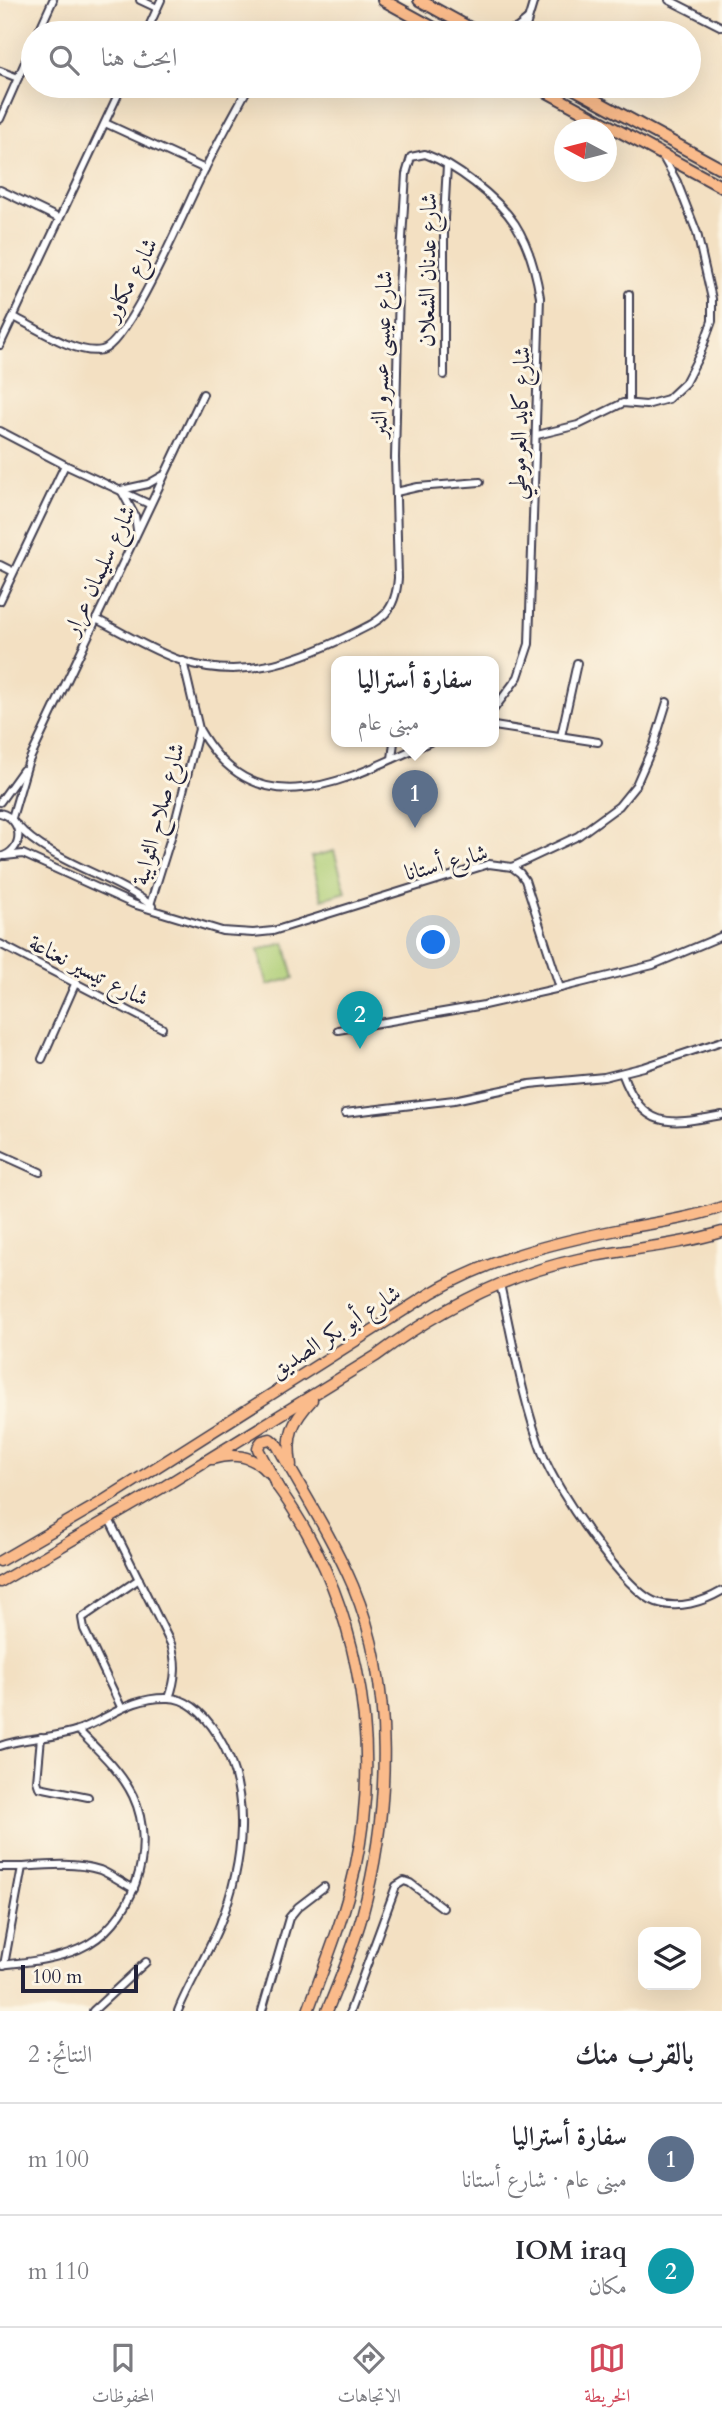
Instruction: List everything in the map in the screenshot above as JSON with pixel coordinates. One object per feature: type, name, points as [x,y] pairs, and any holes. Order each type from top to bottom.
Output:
[{"type":"highway","points":[[383,0],[421,21]]},
{"type":"highway","points":[[419,0],[457,21]]},
{"type":"highway","points":[[558,98],[722,187]]},
{"type":"highway","points":[[591,98],[722,169]]},
{"type":"main road","name":"شارع أبو بكر الصديق","points":[[0,1561],[100,1503],[452,1282],[493,1262],[529,1250],[722,1208]]},
{"type":"main road","name":"شارع أبو بكر الصديق","points":[[0,1582],[321,1391],[447,1308],[540,1269],[722,1232]]},
{"type":"main road","points":[[294,1476],[288,1450],[290,1433],[298,1417],[321,1391]]},
{"type":"main road","points":[[308,2011],[343,1915],[355,1869],[364,1799],[366,1741],[356,1661],[338,1598],[320,1557],[259,1453],[262,1441],[270,1439],[274,1441],[337,1552],[354,1588],[369,1633],[380,1686],[384,1752],[379,1827],[369,1890],[351,1949],[327,2011]]},
{"type":"main road","points":[[199,1464],[223,1456],[244,1458],[263,1468],[278,1487]]},
{"type":"street","points":[[43,21],[53,0]]},
{"type":"street","points":[[140,0],[157,8]]},
{"type":"street","points":[[151,21],[161,0]]},
{"type":"street","points":[[526,21],[534,0]]},
{"type":"street","points":[[669,0],[722,27]]},
{"type":"street","points":[[0,71],[18,78]]},
{"type":"street","points":[[0,118],[21,71]]},
{"type":"street","points":[[0,345],[116,98]]},
{"type":"street","name":"شارع مكاور","points":[[14,317],[80,349],[91,351],[108,348],[116,341],[138,307],[243,98]]},
{"type":"street","points":[[105,122],[205,169]]},
{"type":"street","name":"شارع عيسى عسرو النبر","points":[[183,661],[206,666],[250,668],[288,662],[380,620],[389,611],[397,592],[399,287],[407,166],[411,157],[421,153],[447,165]]},
{"type":"street","points":[[537,435],[578,425],[616,405],[629,402],[655,404],[668,399],[681,388],[707,338],[713,313],[712,299],[697,233],[662,155]]},
{"type":"street","name":"شارع عدنان الشعلان","points":[[444,375],[444,218],[447,165]]},
{"type":"street","name":"شارع كايد العرموطي","points":[[447,165],[475,184],[514,222],[528,249],[540,297],[529,644],[518,677],[499,702]]},
{"type":"street","points":[[678,186],[680,175],[685,171],[695,172]]},
{"type":"street","points":[[0,190],[58,218]]},
{"type":"street","points":[[629,294],[629,402]]},
{"type":"street","points":[[713,313],[722,317]]},
{"type":"street","name":"شارع سليمان عرار","points":[[12,818],[28,762],[203,394]]},
{"type":"street","points":[[0,431],[149,504]]},
{"type":"street","points":[[0,601],[12,571],[65,465]]},
{"type":"street","points":[[121,490],[148,484],[163,475]]},
{"type":"street","points":[[396,492],[480,482]]},
{"type":"street","points":[[121,490],[135,516],[137,532]]},
{"type":"street","points":[[0,565],[12,571]]},
{"type":"street","points":[[96,619],[183,661],[199,729],[211,748],[240,774],[253,781],[292,790],[318,787],[340,781],[419,747]]},
{"type":"street","points":[[561,737],[577,663]]},
{"type":"street","name":"شارع أستانا","points":[[12,818],[42,847],[136,894],[159,911],[222,931],[262,933],[342,912],[489,864],[512,867],[578,836],[619,806],[636,785],[654,744],[667,702]]},
{"type":"street","points":[[499,727],[598,742]]},
{"type":"street","name":"شارع صلاح الثوايبة","points":[[150,906],[199,729]]},
{"type":"street","points":[[392,759],[393,747]]},
{"type":"street","name":"شارع سليمان عرار","points":[[0,802],[28,762]]},
{"type":"street","points":[[0,813],[12,818]]},
{"type":"street","points":[[3,856],[18,843],[17,825]]},
{"type":"street","name":"شارع أستانا","points":[[3,856],[23,854],[133,904],[150,906]]},
{"type":"street","points":[[512,867],[525,880],[560,988]]},
{"type":"street","points":[[338,1030],[484,1005],[643,968],[722,936]]},
{"type":"street","name":"شارع تيسير نعناعة","points":[[0,944],[162,1028]]},
{"type":"street","points":[[42,1059],[76,982]]},
{"type":"street","points":[[345,1113],[454,1100],[530,1084],[622,1073],[722,1041]]},
{"type":"street","points":[[622,1073],[635,1102],[653,1117],[676,1122],[722,1115]]},
{"type":"street","points":[[0,1154],[40,1172]]},
{"type":"street","points":[[500,1284],[516,1366],[540,1448],[559,1486],[586,1528],[626,1577],[652,1601],[690,1604],[722,1591]]},
{"type":"street","points":[[109,1519],[174,1656],[174,1678],[169,1698]]},
{"type":"street","points":[[121,1707],[84,1629],[82,1618],[139,1579]]},
{"type":"street","points":[[0,1746],[78,1730],[121,1707],[169,1698],[185,1702],[197,1710],[217,1735],[232,1766],[241,1814],[238,1859],[225,1912],[178,2011]]},
{"type":"street","points":[[22,1867],[2,1965],[53,1958],[88,1945],[111,1925],[134,1889],[141,1863],[142,1840],[134,1798],[119,1774],[78,1730]]},
{"type":"street","points":[[41,1737],[37,1780],[39,1787],[88,1797]]},
{"type":"street","points":[[0,1867],[89,1867],[103,1871],[134,1889]]},
{"type":"street","points":[[350,2011],[396,1886],[404,1881],[410,1883],[443,1908]]},
{"type":"street","points":[[262,2011],[289,1918],[298,1907],[324,1887]]},
{"type":"street","points":[[93,2011],[146,1962]]},
{"type":"green space","points":[[334,851],[346,892],[322,899],[311,857]]},
{"type":"green space","points":[[285,943],[294,978],[268,985],[258,950]]},
{"type":"place","name":"سفارة أستراليا","points":[[415,828]]},
{"type":"place","name":"IOM iraq","points":[[360,1049]]}]
